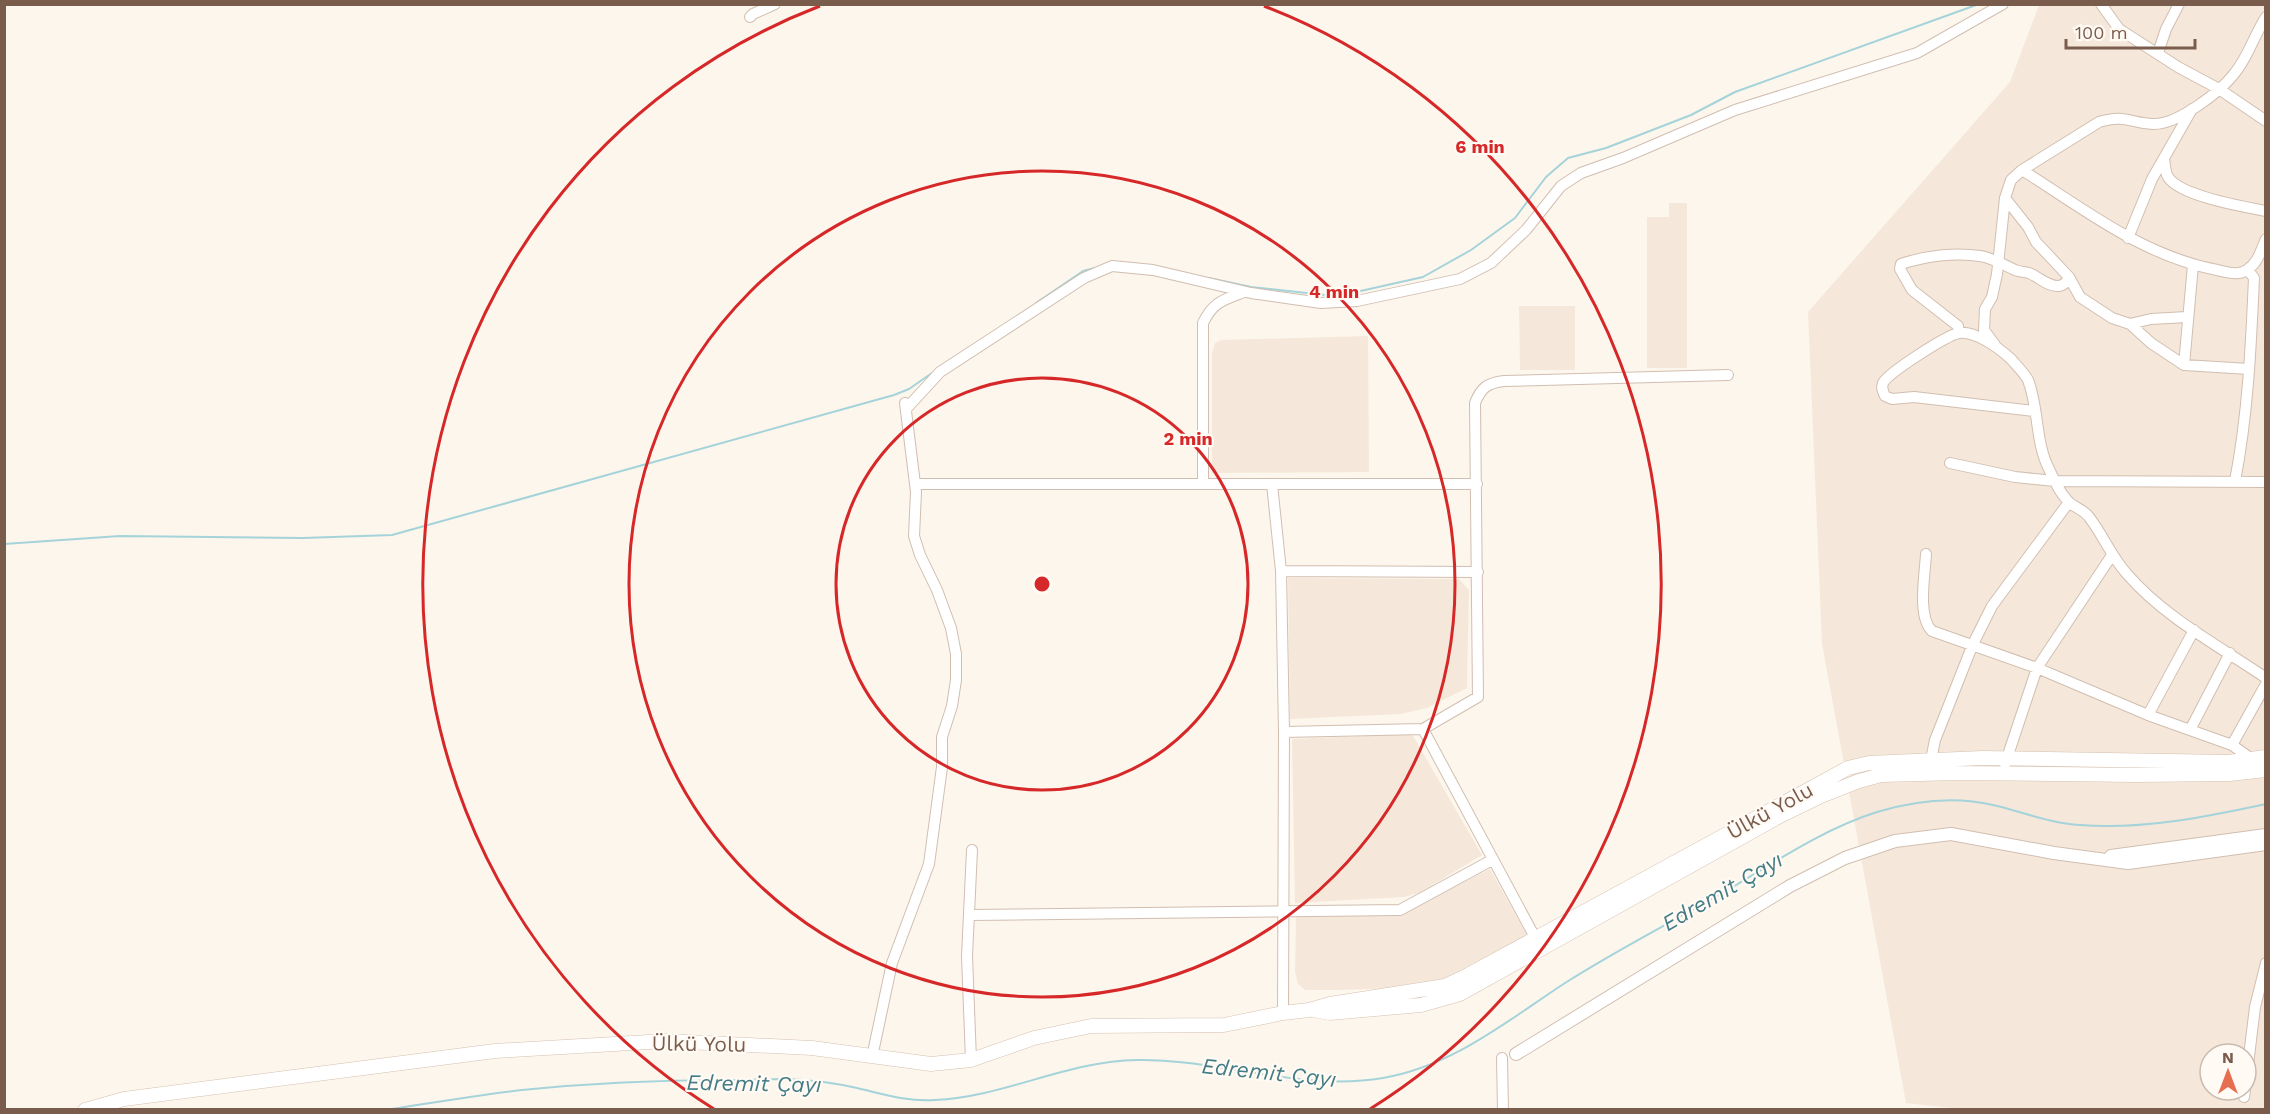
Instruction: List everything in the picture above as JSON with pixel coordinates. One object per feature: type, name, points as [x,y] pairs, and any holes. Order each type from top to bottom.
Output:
[{"type":"main road","name":"Ülkü Yolu","points":[[85,1110],[124,1099],[495,1051],[666,1041],[812,1048],[931,1064],[971,1060],[1034,1038],[1090,1026],[1224,1025],[1309,1010],[1330,1013],[1421,1005],[1440,1001],[1480,984],[1538,944],[1848,768],[1869,763],[2005,758],[2229,762],[2261,765]]},
{"type":"main road","name":"Ülkü Yolu","points":[[1538,944],[1780,816],[1859,781],[1881,775],[2136,775],[2261,765]]},
{"type":"street","points":[[750,18],[753,14],[775,4]]},
{"type":"street","points":[[872,1057],[891,963],[929,864],[942,767],[942,737],[952,706],[956,680],[956,654],[951,628],[914,536],[915,484],[905,406],[940,372],[1084,278],[1112,266],[1153,270],[1244,292],[1321,303],[1357,301],[1460,279],[1491,263],[1531,224],[1561,186],[1581,173],[1623,158],[1735,110],[1917,53],[2002,4]]},
{"type":"street","points":[[2101,4],[2120,29],[2178,67],[2219,89],[2265,121]]},
{"type":"street","points":[[2158,53],[2166,29],[2179,4]]},
{"type":"street","points":[[1997,348],[1984,330],[1985,309],[1992,297],[1999,261],[2005,198],[2011,180],[2022,170],[2099,122],[2113,118],[2129,118],[2153,124],[2175,119],[2219,89],[2235,73],[2265,17]]},
{"type":"street","points":[[2128,237],[2152,179],[2193,107]]},
{"type":"street","points":[[2164,159],[2168,177],[2181,188],[2232,205],[2265,211]]},
{"type":"street","points":[[2022,170],[2115,232],[2193,265],[2237,274],[2248,270],[2258,259],[2265,239]]},
{"type":"street","points":[[2005,198],[2028,227],[2036,242],[2069,277],[2080,297],[2117,321],[2130,324],[2187,317]]},
{"type":"street","points":[[1959,333],[1958,326],[1912,290],[1900,269],[1901,264],[1917,259],[1962,255],[1981,256],[1999,261],[2051,285],[2065,284],[2069,277]]},
{"type":"street","points":[[2184,365],[2193,265]]},
{"type":"street","points":[[2235,481],[2242,447],[2249,369],[2254,278],[2248,270]]},
{"type":"street","points":[[1203,484],[1203,323],[1210,309],[1244,292]]},
{"type":"street","points":[[2130,324],[2158,348],[2184,365],[2249,369]]},
{"type":"street","points":[[2034,411],[1904,396],[1892,399],[1885,396],[1882,390],[1888,377],[1940,341],[1959,333],[1978,338],[1997,348],[2012,360],[2028,379],[2034,411],[2037,431],[2047,465],[2055,481],[2069,502],[2088,515],[2127,575],[2156,602],[2265,678]]},
{"type":"street","points":[[1284,732],[1423,729],[1478,697],[1475,403],[1481,389],[1490,383],[1504,381],[1728,375]]},
{"type":"street","points":[[1950,463],[2015,477],[2055,481],[2265,482]]},
{"type":"street","points":[[915,484],[1477,484]]},
{"type":"street","points":[[1272,484],[1281,571],[1284,732],[1283,1013]]},
{"type":"street","points":[[1931,760],[1935,740],[1973,644],[1992,606],[2069,502]]},
{"type":"street","points":[[1926,554],[1923,610],[1927,625],[1936,633],[2037,668],[2148,715],[2232,745],[2261,765]]},
{"type":"street","points":[[2004,774],[2005,758],[2037,668],[2112,555]]},
{"type":"street","points":[[1281,571],[1478,572]]},
{"type":"street","points":[[2148,715],[2194,630]]},
{"type":"street","points":[[2190,730],[2230,653]]},
{"type":"street","points":[[2232,745],[2265,684]]},
{"type":"street","points":[[1423,729],[1538,944]]},
{"type":"street","points":[[1516,1054],[1790,885],[1845,858],[1896,841],[1951,834],[2054,853],[2128,863],[2265,844]]},
{"type":"street","points":[[2098,858],[2265,836]]},
{"type":"street","points":[[971,1060],[967,956],[972,850]]},
{"type":"street","points":[[970,915],[1400,910],[1492,860]]},
{"type":"street","points":[[2251,1042],[2255,1007],[2265,963]]},
{"type":"street","points":[[1502,1058],[1503,1110]]},
{"type":"shaded area","points":[[2039,5],[2265,5],[2265,1109],[1970,1110],[1906,1103],[1822,644],[1808,312],[2010,82]]},
{"type":"shaded area","points":[[1669,203],[1687,203],[1687,368],[1647,368],[1647,217],[1669,217]]},
{"type":"shaded area","points":[[1519,306],[1575,306],[1575,370],[1520,370]]},
{"type":"shaded area","points":[[1368,336],[1369,472],[1212,473],[1212,353],[1215,343],[1221,340]]},
{"type":"shaded area","points":[[1288,578],[1459,579],[1469,590],[1467,688],[1427,708],[1400,714],[1290,719]]},
{"type":"shaded area","points":[[1412,734],[1482,855],[1421,892],[1405,897],[1295,903],[1292,739]]},
{"type":"shaded area","points":[[1490,869],[1527,935],[1447,979],[1401,988],[1305,990],[1298,984],[1295,972],[1296,917],[1397,915]]},
{"type":"waterway","points":[[1209,278],[1251,287],[1325,295],[1356,292],[1423,277],[1471,250],[1515,218],[1546,177],[1568,158],[1606,148],[1691,115],[1735,92],[1979,4]]},
{"type":"waterway","points":[[1036,303],[1083,271],[1095,268]]},
{"type":"waterway","points":[[4,544],[120,536],[303,538],[392,535],[894,395],[909,389],[932,373]]},
{"type":"waterway","name":"Edremit Çayı","points":[[385,1110],[522,1090],[600,1084],[782,1079],[823,1082],[905,1099],[935,1100],[986,1093],[1086,1066],[1137,1060],[1198,1064],[1322,1081],[1383,1078],[1409,1072],[1456,1053],[1500,1027],[1584,971],[1796,849],[1836,828],[1877,812],[1905,805],[1949,800],[1979,802],[2069,824],[2126,826],[2197,818],[2266,804]]}]
